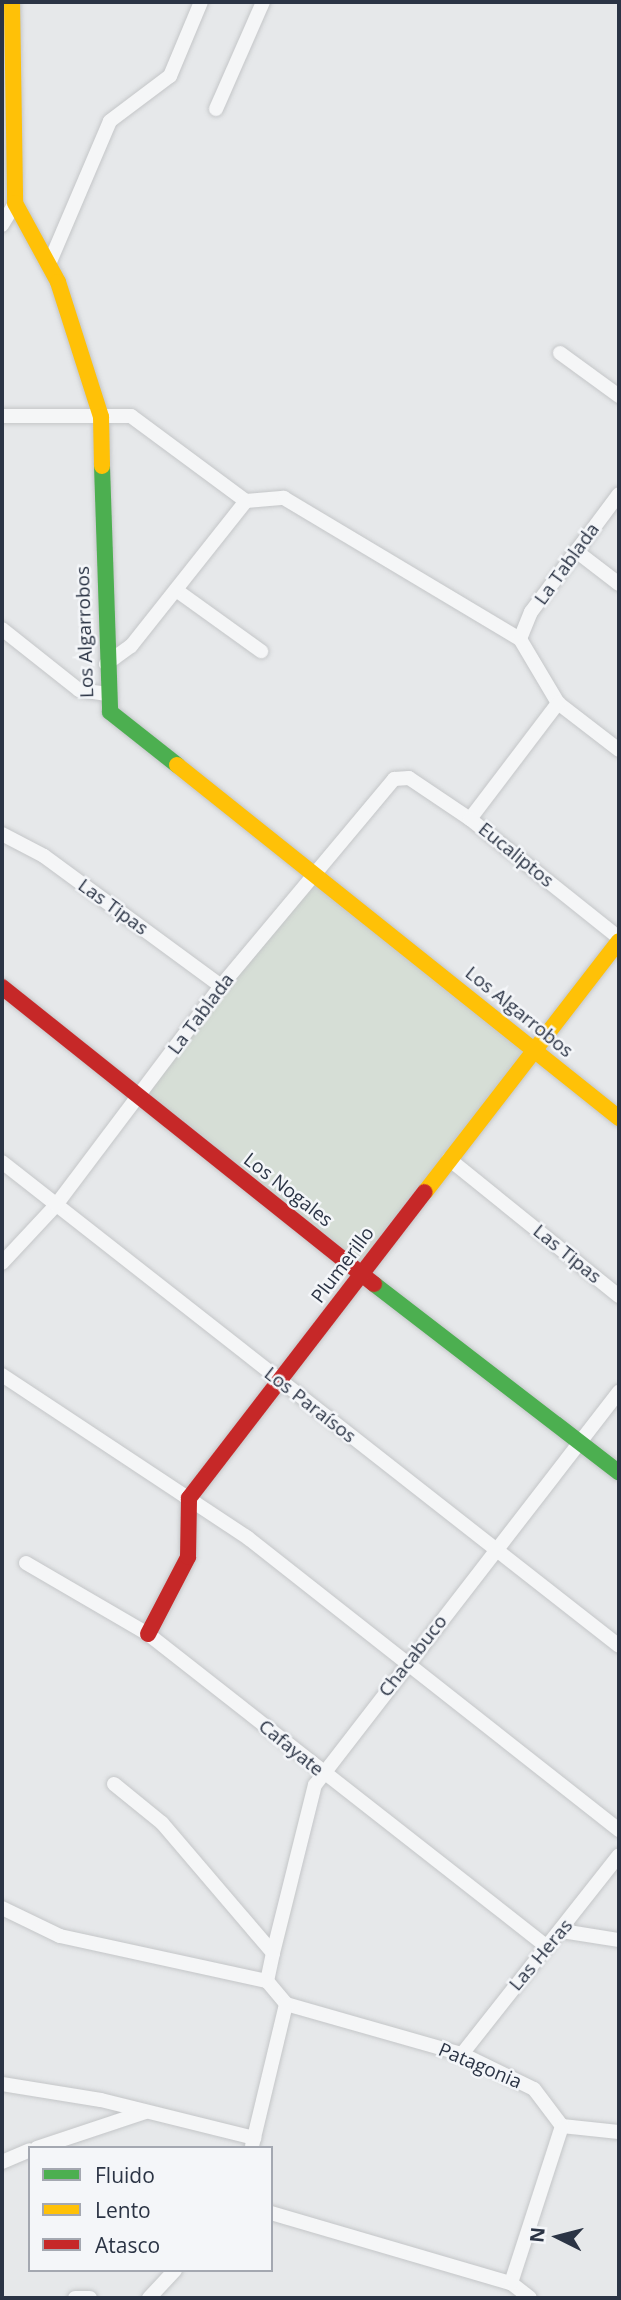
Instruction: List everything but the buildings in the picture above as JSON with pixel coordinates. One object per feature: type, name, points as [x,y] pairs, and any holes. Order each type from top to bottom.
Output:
[{"type":"street","name":"Los Algarrobos","points":[[12,2],[15,203],[49,264],[101,416],[106,695],[110,712],[131,732],[313,871],[619,1118]]},
{"type":"street","points":[[49,264],[110,121],[170,76],[201,2]]},
{"type":"street","points":[[216,109],[263,2]]},
{"type":"street","points":[[2,225],[15,203]]},
{"type":"street","points":[[560,353],[619,396]]},
{"type":"street","points":[[2,415],[131,416],[246,501],[284,498],[520,639],[558,703],[619,750]]},
{"type":"street","name":"La Tablada","points":[[520,639],[576,551],[619,494]]},
{"type":"street","points":[[106,664],[122,657],[246,501]]},
{"type":"street","points":[[576,551],[619,584]]},
{"type":"street","points":[[176,590],[261,651]]},
{"type":"street","points":[[2,629],[79,690],[106,695]]},
{"type":"street","points":[[470,819],[558,703]]},
{"type":"street","name":"La Tablada","points":[[2,1263],[56,1205],[138,1101],[221,986],[313,871],[394,779],[409,778]]},
{"type":"street","name":"Eucaliptos","points":[[409,778],[470,819],[619,939]]},
{"type":"street","name":"Las Tipas","points":[[2,834],[44,856],[221,986]]},
{"type":"street","name":"Plumerillo","points":[[189,1498],[281,1383],[531,1049],[619,939]]},
{"type":"street","name":"Los Nogales","points":[[2,987],[138,1101],[619,1473]]},
{"type":"street","name":"Las Tipas","points":[[449,1160],[619,1296]]},
{"type":"street","name":"Los Paraísos","points":[[2,1162],[619,1646]]},
{"type":"street","points":[[2,1375],[248,1538],[404,1667],[619,1830]]},
{"type":"street","name":"Chacabuco","points":[[267,1981],[272,1952],[323,1773],[619,1392]]},
{"type":"street","points":[[148,1634],[188,1557],[189,1498]]},
{"type":"street","name":"Cafayate","points":[[26,1563],[148,1634],[546,1946]]},
{"type":"street","points":[[114,1784],[162,1823],[272,1952]]},
{"type":"street","name":"Las Heras","points":[[462,2054],[546,1946],[562,1931],[619,1855]]},
{"type":"street","points":[[2,1908],[60,1936],[267,1981],[286,2004],[253,2143],[147,2111],[2,2084]]},
{"type":"street","points":[[562,1931],[619,1940]]},
{"type":"street","name":"Patagonia","points":[[286,2004],[462,2054],[534,2089],[562,2126]]},
{"type":"street","points":[[43,2146],[147,2111]]},
{"type":"street","points":[[511,2283],[562,2126],[619,2132]]},
{"type":"street","points":[[2,2162],[28,2152]]},
{"type":"street","points":[[273,2214],[511,2283],[530,2298]]},
{"type":"street","points":[[149,2298],[173,2272]]},
{"type":"street","points":[[75,2298],[90,2298]]},
{"type":"shaded area","points":[[313,871],[531,1049],[363,1275],[138,1101]]},
{"type":"traffic: fast","points":[[102,466],[110,712],[177,765]]},
{"type":"traffic: fast","points":[[374,1284],[619,1473]]},
{"type":"traffic: slow","points":[[12,2],[15,203],[58,282],[101,417],[102,466]]},
{"type":"traffic: slow","points":[[177,765],[619,1118]]},
{"type":"traffic: slow","points":[[425,1192],[619,941]]},
{"type":"traffic: jam","points":[[2,987],[374,1284]]},
{"type":"traffic: jam","points":[[148,1634],[188,1557],[189,1498],[425,1192]]}]
